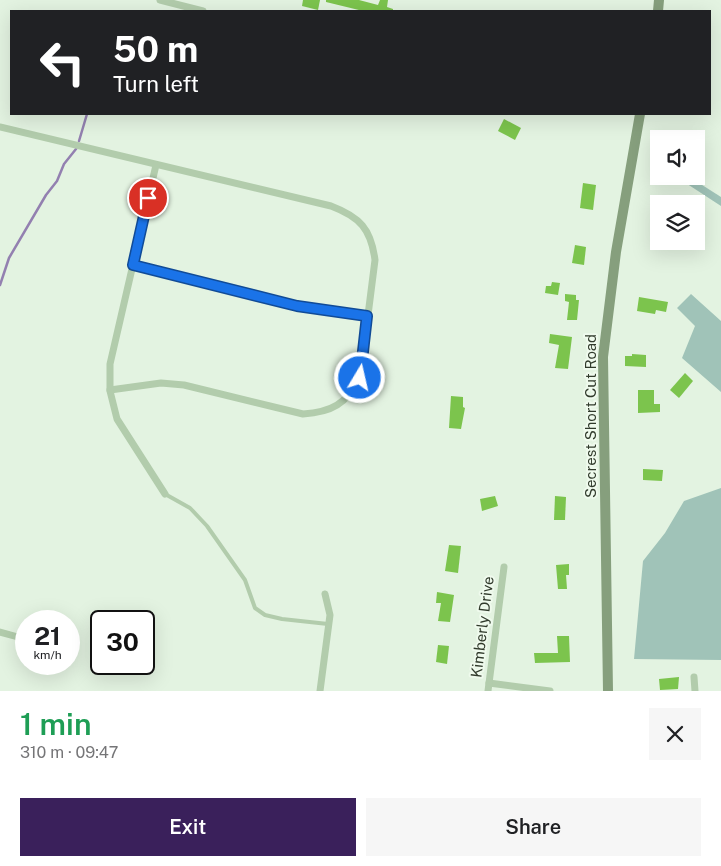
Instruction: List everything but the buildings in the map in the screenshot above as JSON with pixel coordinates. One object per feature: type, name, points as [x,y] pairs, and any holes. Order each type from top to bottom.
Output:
[{"type":"main road","name":"Secrest Short Cut Road","points":[[608,691],[603,357],[616,252],[640,115]]},
{"type":"street","points":[[160,0],[199,10]]},
{"type":"street","points":[[0,127],[331,206],[349,212],[362,224],[373,242],[375,260],[360,378],[351,395],[337,406],[321,413],[303,414],[184,385],[161,383],[110,390]]},
{"type":"street","points":[[156,165],[110,364],[110,390],[117,419],[165,494]]},
{"type":"street","points":[[133,265],[297,306],[367,316]]},
{"type":"street","name":"Kimberly Drive","points":[[488,691],[504,567]]},
{"type":"street","points":[[320,691],[330,615],[325,594]]},
{"type":"street","points":[[0,632],[15,636]]},
{"type":"street","points":[[694,677],[695,691]]},
{"type":"street","points":[[489,683],[550,691]]},
{"type":"lane","points":[[165,494],[190,508],[207,526],[244,580],[255,608],[260,612],[282,619],[328,624]]},
{"type":"shaded area","points":[[689,185],[702,185],[721,197],[721,206],[705,195]]},
{"type":"shaded area","points":[[691,294],[721,321],[721,392],[682,358],[695,326],[677,308]]},
{"type":"shaded area","points":[[721,488],[721,660],[634,659],[643,561],[665,533],[684,501]]},
{"type":"waterway","points":[[79,141],[87,115]]},
{"type":"waterway","points":[[0,285],[9,258],[46,195],[57,181],[64,164],[76,149]]},
{"type":"route","points":[[148,198],[133,265],[297,306],[367,316],[360,378]]}]
